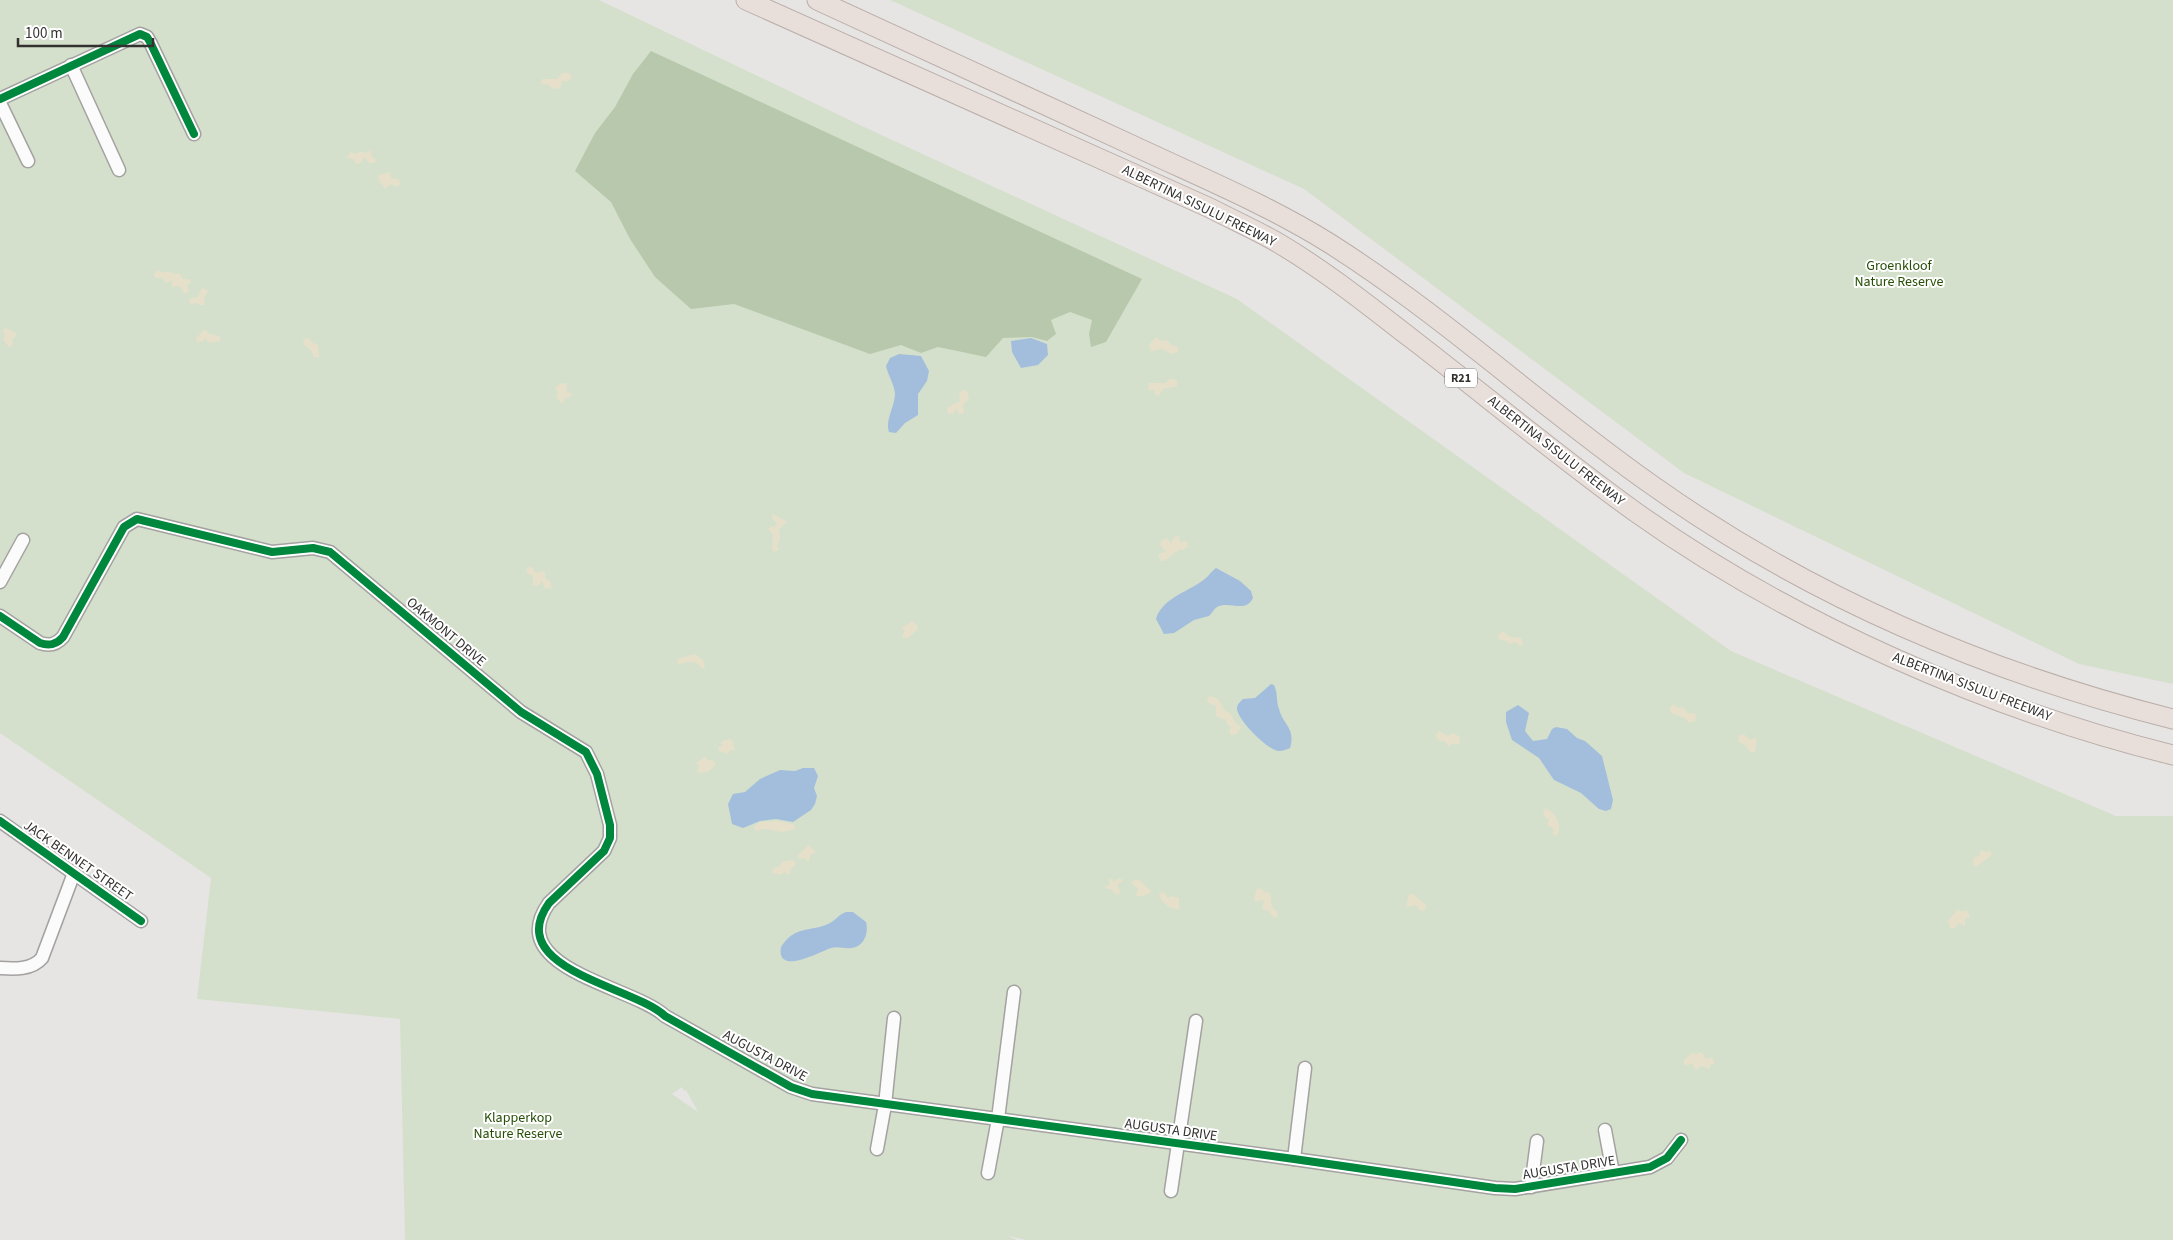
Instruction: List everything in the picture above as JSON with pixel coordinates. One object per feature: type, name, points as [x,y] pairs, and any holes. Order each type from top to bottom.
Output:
[{"type":"highway","name":"ALBERTINA SISULU FREEWAY","points":[[746,0],[1210,208],[1280,244],[1344,287],[1636,512],[1752,585],[1810,617],[1926,672],[2072,726],[2127,744],[2173,755]]},
{"type":"highway","name":"ALBERTINA SISULU FREEWAY","points":[[817,0],[1221,187],[1317,236],[1408,298],[1581,434],[1654,487],[1758,554],[1805,579],[1877,616],[1997,666],[2076,692],[2173,719]]},
{"type":"street","points":[[0,99],[134,35],[145,36],[194,134]]},
{"type":"street","points":[[71,65],[120,170]]},
{"type":"street","points":[[0,103],[28,161]]},
{"type":"street","name":"OAKMONT DRIVE","points":[[0,616],[40,643],[47,645],[57,642],[63,637],[124,527],[137,519],[272,552],[318,548],[330,552],[528,717],[568,739],[586,752],[594,765],[601,786],[610,825],[610,838],[601,855],[545,909],[540,920],[540,938],[548,954],[561,965],[650,1004],[665,1016]]},
{"type":"street","points":[[0,582],[23,540]]},
{"type":"street","name":"JACK BENNET STREET","points":[[0,821],[142,921]]},
{"type":"street","points":[[0,968],[13,969],[31,966],[42,958],[74,873]]},
{"type":"street","points":[[988,1173],[998,1119],[1014,992]]},
{"type":"street","name":"AUGUSTA DRIVE","points":[[665,1016],[802,1092],[1495,1188],[1531,1187],[1657,1165],[1667,1158],[1681,1140]]},
{"type":"street","points":[[877,1149],[885,1104],[894,1018]]},
{"type":"street","points":[[1171,1191],[1196,1021]]},
{"type":"street","points":[[1294,1159],[1305,1068]]},
{"type":"street","points":[[1605,1130],[1613,1173]]},
{"type":"street","points":[[1531,1187],[1538,1141]]},
{"type":"green space","name":"Klapperkop Nature Reserve","points":[[0,0],[599,0],[862,126],[1237,299],[1731,651],[2116,816],[2173,816],[2173,1240],[1026,1240],[1008,1236],[1017,1240],[405,1240],[400,1019],[197,999],[211,878],[0,733]],"holes":[[[682,1087],[684,1091],[686,1090],[698,1112],[672,1094]]]},
{"type":"green space","name":"Groenkloof Nature Reserve","points":[[890,0],[2173,0],[2173,684],[2079,664],[1684,473],[1304,189]]},
{"type":"green space","points":[[651,51],[1142,279],[1106,342],[1091,347],[1089,334],[1092,320],[1070,312],[1051,320],[1056,334],[1047,341],[1032,337],[1003,338],[986,357],[938,347],[921,353],[901,345],[870,354],[734,304],[691,309],[655,277],[630,239],[611,202],[575,171],[595,133],[615,107],[633,74]]},
{"type":"sand","points":[[562,73],[569,73],[572,77],[569,81],[562,81],[560,88],[553,89],[549,85],[541,84],[542,79],[557,79]]},
{"type":"sand","points":[[372,150],[371,156],[376,160],[374,163],[369,163],[364,157],[361,163],[356,164],[353,159],[347,158],[350,152],[356,154],[359,151],[366,153]]},
{"type":"sand","points":[[390,172],[391,178],[399,180],[400,184],[396,187],[391,184],[385,189],[378,178],[379,175]]},
{"type":"sand","points":[[158,270],[164,273],[169,271],[175,274],[179,273],[183,279],[190,279],[191,282],[187,285],[189,292],[184,293],[180,286],[172,287],[172,280],[166,283],[162,278],[155,278],[154,274]]},
{"type":"sand","points":[[202,288],[208,290],[204,299],[205,305],[190,304],[189,299],[197,297]]},
{"type":"sand","points":[[6,328],[17,334],[12,340],[13,345],[9,347],[3,339],[5,336],[3,330]]},
{"type":"sand","points":[[205,329],[209,334],[219,336],[221,341],[209,343],[205,338],[202,342],[197,342],[196,338]]},
{"type":"sand","points":[[1156,337],[1162,342],[1166,340],[1173,346],[1177,346],[1179,351],[1171,354],[1162,349],[1151,351],[1149,345]]},
{"type":"sand","points":[[308,338],[318,345],[319,357],[314,357],[311,350],[304,345],[303,340]]},
{"type":"sand","points":[[1170,379],[1177,380],[1177,386],[1163,389],[1159,396],[1155,394],[1155,390],[1148,390],[1149,383],[1165,383]]},
{"type":"sand","points":[[562,383],[567,384],[566,391],[572,394],[570,397],[565,398],[562,404],[556,397],[558,393],[555,387]]},
{"type":"sand","points":[[963,390],[967,391],[969,399],[963,404],[964,413],[959,414],[956,408],[953,414],[948,413],[947,408],[960,401],[959,394]]},
{"type":"sand","points":[[773,514],[787,522],[779,529],[780,539],[777,545],[779,550],[774,552],[772,548],[773,534],[768,529],[772,526],[775,528],[775,525],[778,524],[772,518]]},
{"type":"sand","points":[[1177,536],[1180,542],[1187,541],[1188,547],[1161,561],[1158,554],[1166,552],[1160,545],[1161,541],[1167,538],[1171,544],[1174,537]]},
{"type":"sand","points":[[531,566],[536,573],[545,571],[545,578],[551,582],[551,588],[545,589],[542,581],[538,586],[533,585],[533,576],[528,574],[526,570]]},
{"type":"sand","points":[[912,621],[917,625],[918,629],[908,638],[904,638],[902,635],[905,631],[902,628]]},
{"type":"sand","points":[[1502,631],[1510,637],[1521,638],[1523,644],[1520,646],[1515,642],[1510,644],[1507,641],[1500,640],[1498,636]]},
{"type":"sand","points":[[694,654],[703,660],[705,667],[702,669],[693,662],[677,664],[678,659]]},
{"type":"sand","points":[[1211,696],[1218,699],[1225,711],[1230,713],[1235,722],[1241,727],[1237,734],[1231,735],[1229,732],[1231,727],[1227,724],[1226,720],[1216,716],[1216,706],[1207,702],[1208,697]]},
{"type":"sand","points":[[1673,704],[1679,708],[1684,707],[1687,713],[1696,715],[1695,721],[1689,723],[1685,718],[1671,713],[1670,708]]},
{"type":"sand","points":[[1439,731],[1448,736],[1454,733],[1460,737],[1460,742],[1457,745],[1453,743],[1449,747],[1446,742],[1437,740],[1436,735]]},
{"type":"sand","points":[[1744,734],[1750,740],[1757,739],[1755,752],[1751,753],[1745,745],[1739,742],[1738,736]]},
{"type":"sand","points":[[729,739],[732,740],[735,750],[730,750],[728,754],[719,751],[718,748],[722,745],[721,742]]},
{"type":"sand","points":[[705,757],[709,761],[713,760],[716,764],[709,771],[700,773],[697,771],[699,766],[696,763]]},
{"type":"sand","points":[[1545,808],[1552,812],[1557,819],[1559,831],[1557,835],[1553,836],[1553,828],[1547,825],[1549,820],[1543,815]]},
{"type":"sand","points":[[777,821],[793,824],[796,829],[782,832],[764,829],[756,831],[754,827],[760,822]]},
{"type":"sand","points":[[809,845],[816,852],[810,855],[809,862],[804,858],[799,859],[798,855]]},
{"type":"sand","points":[[1981,850],[1986,852],[1990,850],[1992,855],[1976,867],[1973,864],[1974,858],[1980,855]]},
{"type":"sand","points":[[792,860],[796,864],[791,869],[789,875],[784,872],[781,875],[772,873],[773,869],[780,866],[782,862]]},
{"type":"sand","points":[[1109,878],[1114,882],[1119,878],[1123,880],[1117,885],[1121,892],[1117,895],[1111,889],[1104,888],[1110,884]]},
{"type":"sand","points":[[1134,880],[1139,880],[1152,892],[1143,896],[1136,896],[1138,889],[1131,883]]},
{"type":"sand","points":[[1261,888],[1264,892],[1270,893],[1272,907],[1278,913],[1277,918],[1272,916],[1269,911],[1262,909],[1264,900],[1254,901],[1256,890]]},
{"type":"sand","points":[[1163,892],[1167,898],[1173,896],[1179,898],[1179,909],[1169,907],[1164,903],[1159,894]]},
{"type":"sand","points":[[1409,894],[1413,894],[1426,905],[1425,910],[1421,911],[1416,905],[1406,907]]},
{"type":"sand","points":[[1958,909],[1962,912],[1967,910],[1970,917],[1965,919],[1965,926],[1958,923],[1955,928],[1950,928],[1948,921]]},
{"type":"sand","points":[[1693,1052],[1696,1055],[1699,1052],[1703,1053],[1705,1059],[1712,1057],[1715,1063],[1710,1065],[1710,1069],[1702,1066],[1696,1070],[1692,1064],[1684,1065],[1684,1060]]},
{"type":"water","points":[[1031,338],[1047,344],[1048,355],[1038,365],[1021,368],[1012,352],[1011,341]]},
{"type":"water","points":[[899,354],[921,356],[929,371],[927,381],[918,394],[918,415],[905,423],[896,433],[889,432],[888,427],[895,393],[886,366],[890,358]]},
{"type":"water","points":[[1216,568],[1240,581],[1251,591],[1253,598],[1250,603],[1241,606],[1222,605],[1216,608],[1209,616],[1194,620],[1174,633],[1164,634],[1156,619],[1159,611],[1171,600],[1201,582]]},
{"type":"water","points":[[1271,684],[1274,685],[1279,709],[1291,736],[1290,748],[1280,751],[1268,746],[1254,734],[1242,720],[1237,709],[1238,704],[1243,699],[1255,698]]},
{"type":"water","points":[[1518,705],[1529,713],[1525,731],[1533,741],[1547,739],[1552,729],[1556,727],[1567,729],[1602,756],[1613,800],[1611,809],[1606,811],[1599,809],[1581,793],[1554,780],[1539,758],[1512,740],[1506,722],[1506,712]]},
{"type":"water","points":[[803,768],[814,768],[818,776],[814,788],[817,796],[811,810],[793,822],[776,819],[760,821],[743,828],[732,824],[728,804],[733,794],[745,792],[760,779],[780,770],[795,771]]},
{"type":"water","points":[[846,912],[853,912],[866,922],[867,931],[865,939],[859,945],[851,948],[831,948],[800,960],[785,960],[781,956],[781,947],[792,935],[823,926]]},
{"type":"cycle path","points":[[0,99],[140,34],[147,37],[150,42],[194,134]]},
{"type":"cycle path","points":[[0,616],[40,643],[49,645],[58,642],[63,637],[124,527],[137,519],[272,552],[313,548],[330,552],[521,712],[586,752],[597,774],[610,825],[610,838],[604,851],[549,903],[539,926],[543,944],[557,960],[577,973],[649,1005],[665,1016],[791,1087],[812,1094],[1495,1188],[1515,1189],[1650,1167],[1667,1158],[1681,1140]]},
{"type":"cycle path","points":[[0,821],[141,921]]}]
